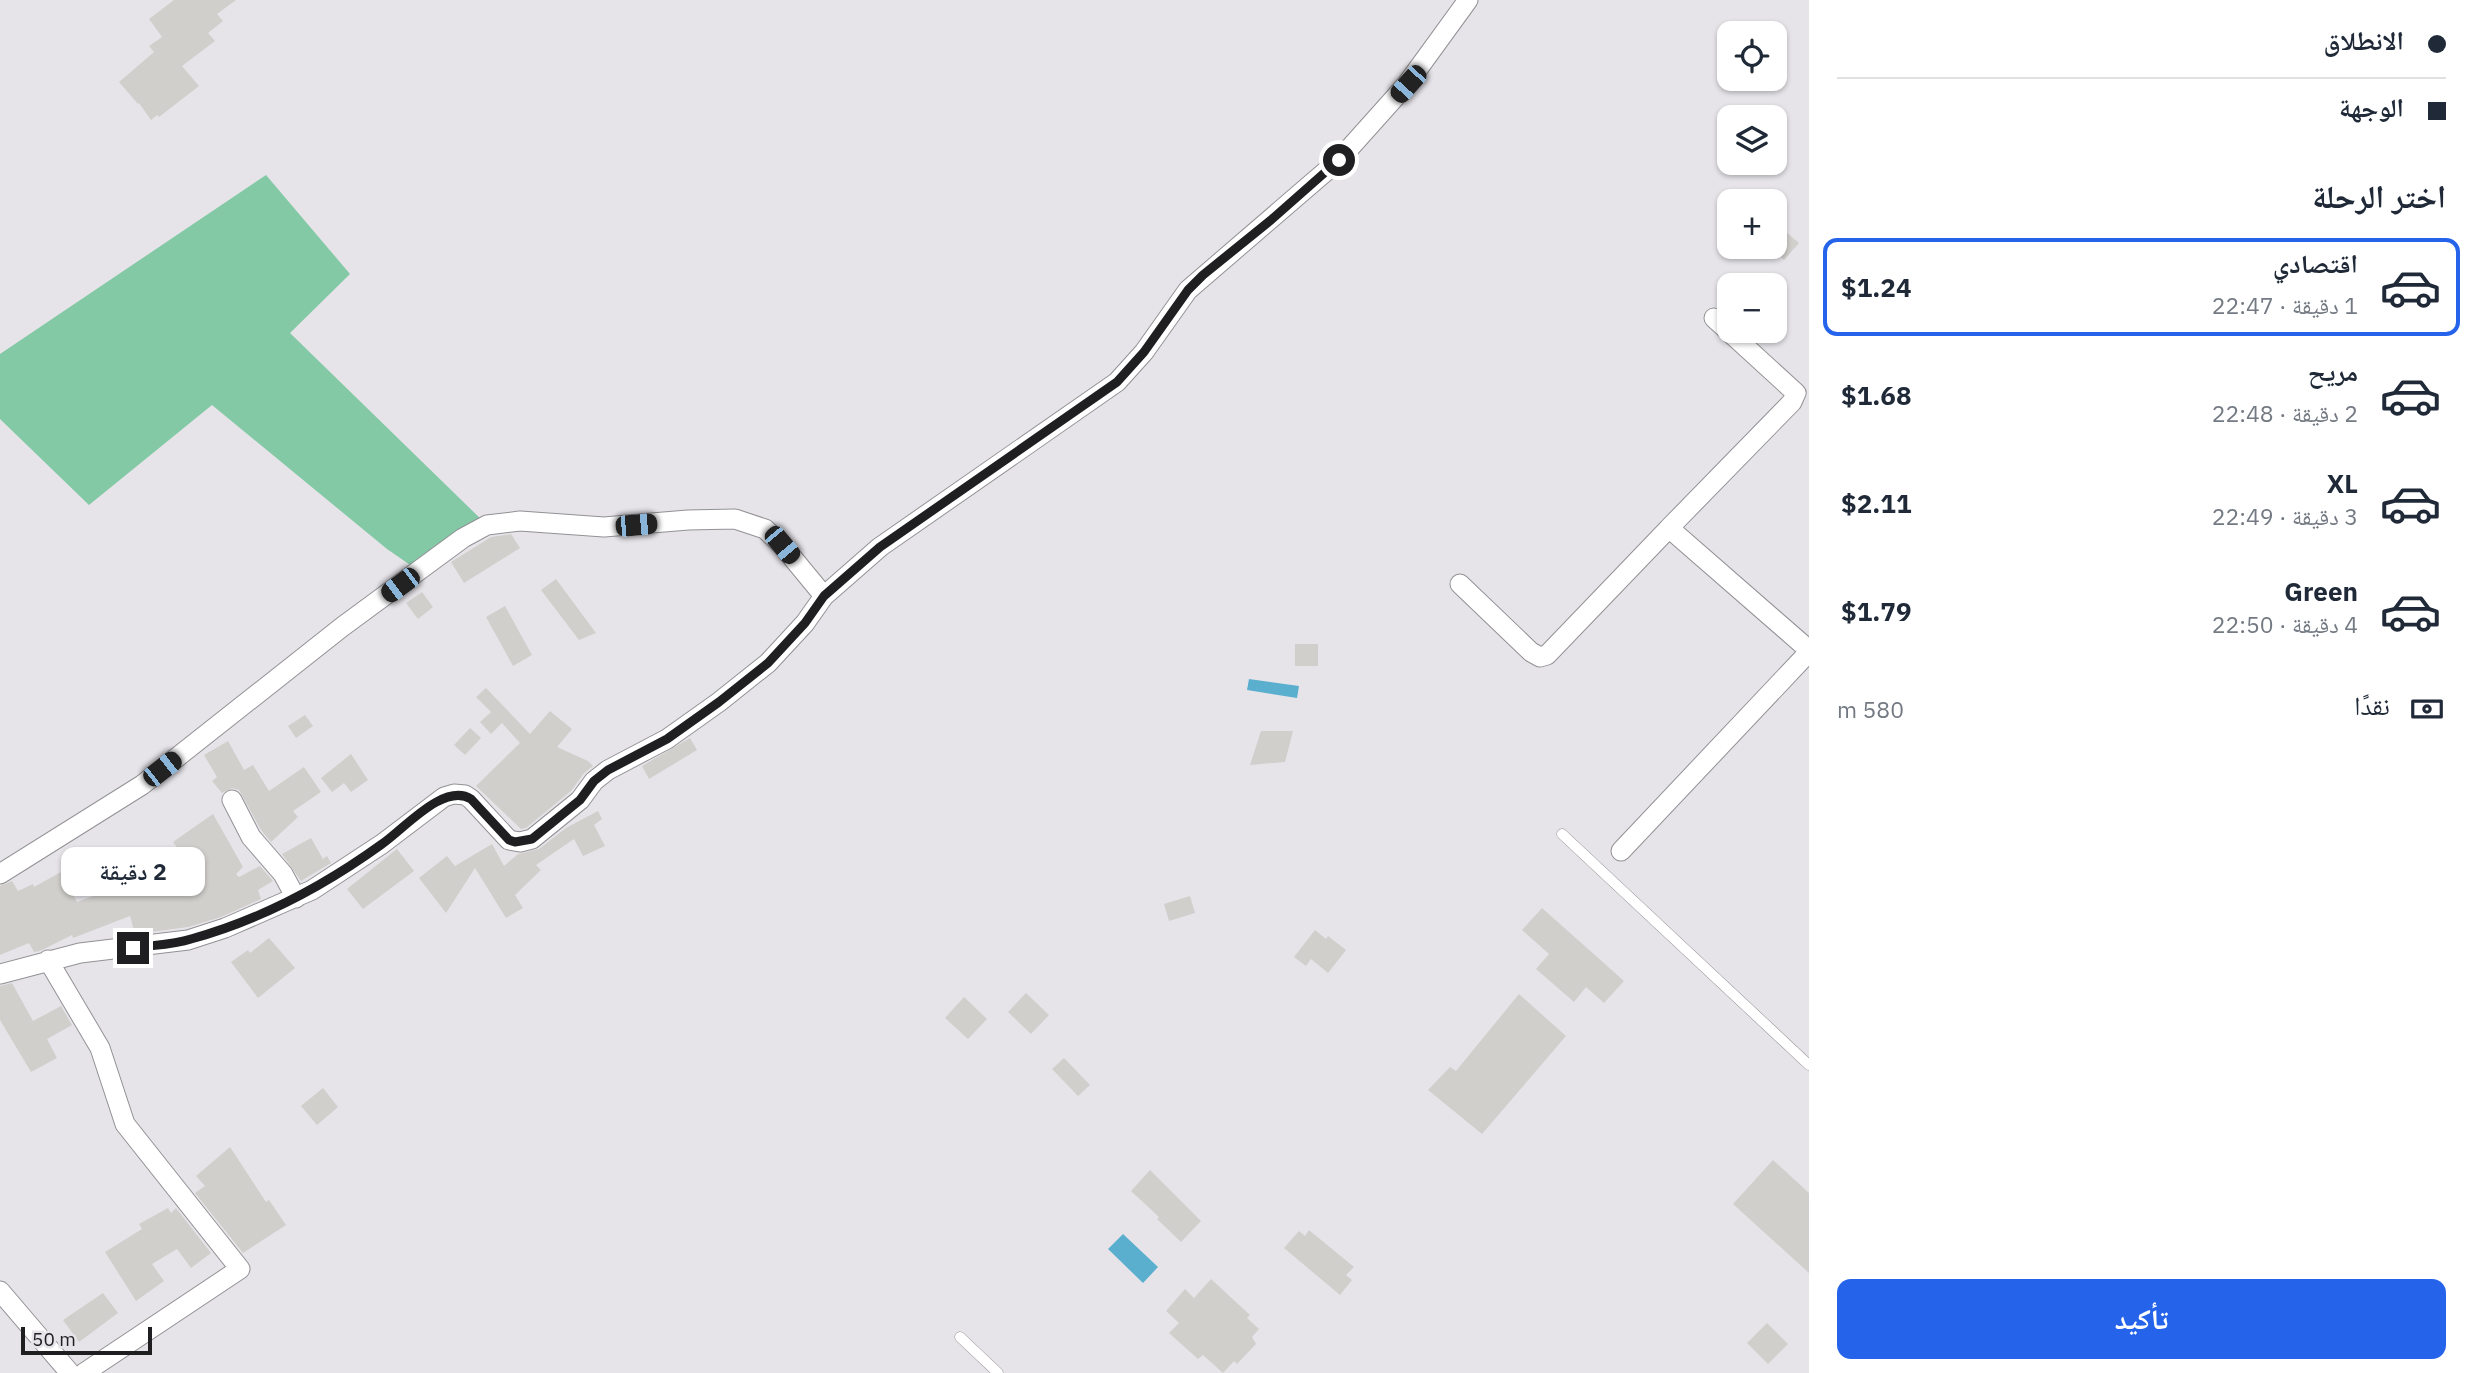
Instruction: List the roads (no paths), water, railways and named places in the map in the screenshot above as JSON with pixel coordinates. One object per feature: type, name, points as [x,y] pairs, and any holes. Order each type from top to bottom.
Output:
[{"type":"street","points":[[0,974],[80,953],[188,940],[225,928],[313,890],[382,844],[436,802],[454,794],[465,795],[471,799],[509,840],[515,842],[532,839],[580,800],[594,781],[608,770],[667,739],[768,663],[805,623],[824,596],[880,547],[1117,382],[1144,352],[1188,290],[1203,275],[1339,160],[1408,84],[1468,0]]},
{"type":"street","points":[[1460,584],[1531,652],[1540,657],[1547,655],[1792,402],[1796,393],[1714,318]]},
{"type":"street","points":[[0,874],[142,785],[342,628],[463,538],[487,525],[520,521],[604,527],[735,519],[765,529],[782,545],[824,596]]},
{"type":"street","points":[[1621,851],[1809,651],[1669,528]]},
{"type":"street","points":[[232,800],[251,837],[283,874],[296,898]]},
{"type":"street","points":[[48,960],[100,1048],[125,1124],[240,1269],[84,1373]]},
{"type":"street","points":[[0,1291],[62,1371]]},
{"type":"lane","points":[[1562,834],[1809,1065]]},
{"type":"lane","points":[[960,1337],[998,1373]]},
{"type":"water","points":[[1249,679],[1299,686],[1297,698],[1247,690]]},
{"type":"water","points":[[1123,1234],[1158,1267],[1143,1283],[1108,1249]]}]
